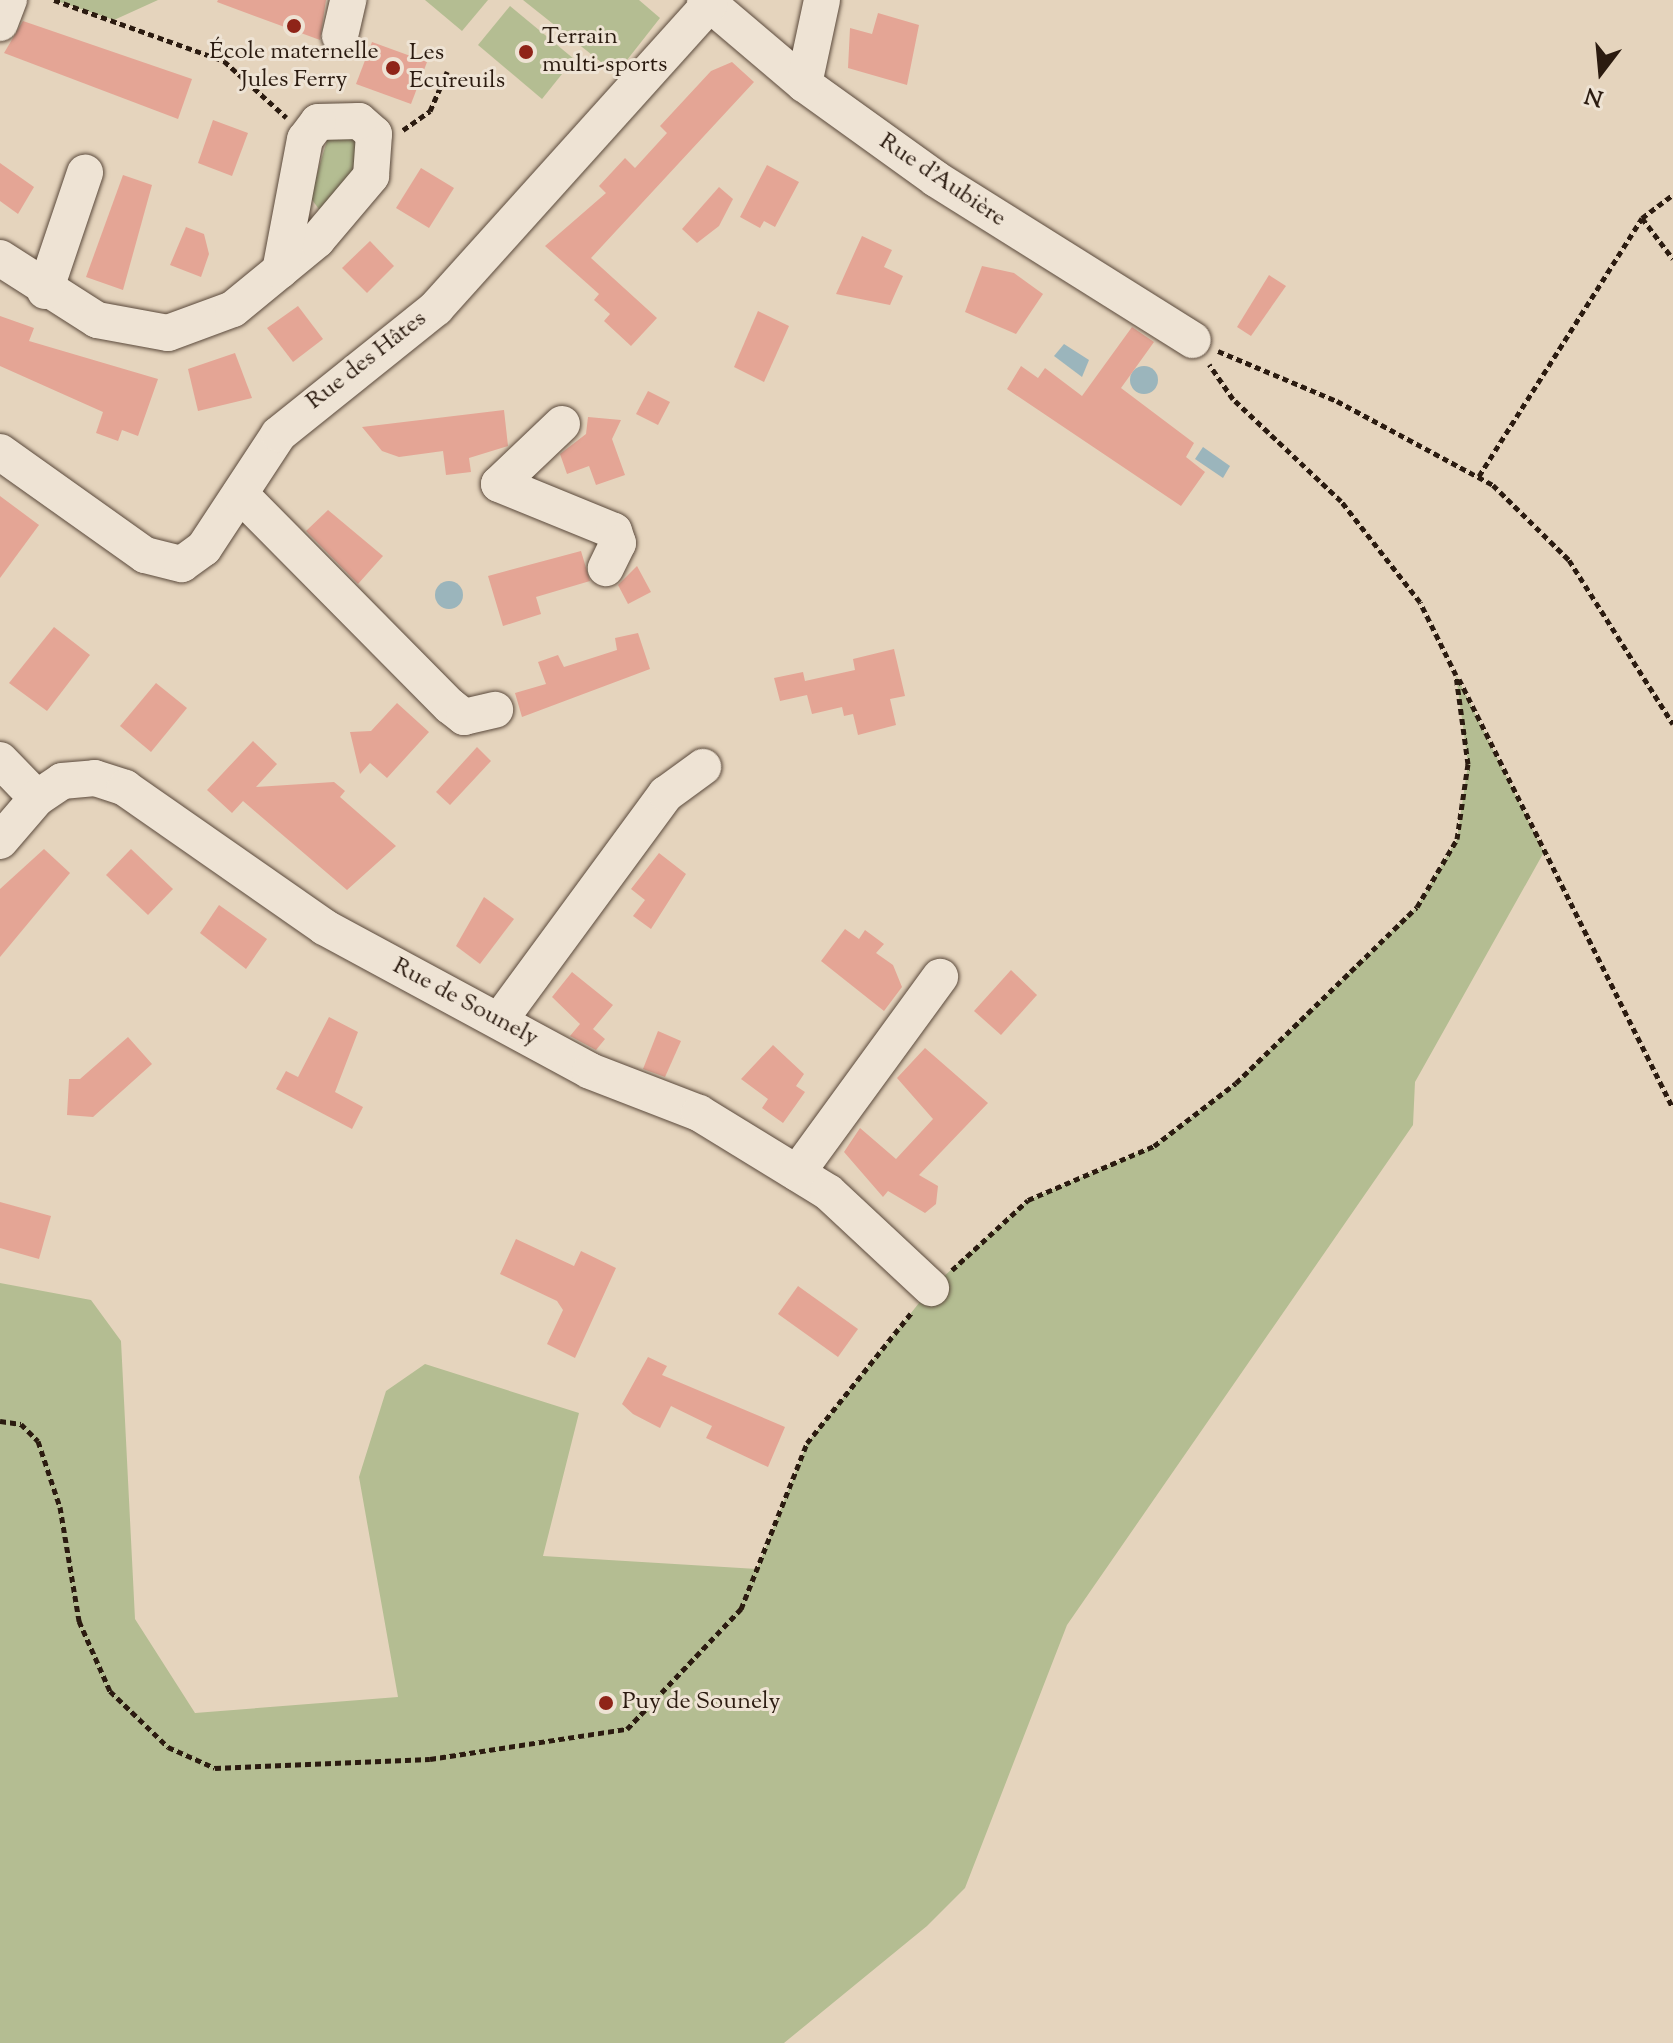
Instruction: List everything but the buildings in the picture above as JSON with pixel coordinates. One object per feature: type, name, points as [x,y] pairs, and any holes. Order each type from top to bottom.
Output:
[{"type":"street","points":[[0,23],[9,0]]},
{"type":"street","points":[[340,36],[348,0]]},
{"type":"street","points":[[804,84],[822,0]]},
{"type":"street","name":"Rue d'Aubière","points":[[707,2],[804,84],[936,179],[1193,340]]},
{"type":"street","name":"Rue des Hâtes","points":[[0,452],[161,563],[182,564],[204,548],[279,434],[436,308],[707,2]]},
{"type":"street","points":[[0,258],[45,291],[97,320],[168,333],[233,309],[280,271],[346,210],[371,176],[376,149],[374,134],[339,117],[318,122],[305,139],[280,271]]},
{"type":"street","points":[[45,291],[85,173]]},
{"type":"street","points":[[562,424],[499,484],[614,531],[618,543],[606,568]]},
{"type":"street","points":[[240,494],[450,706],[464,717],[495,710]]},
{"type":"street","points":[[0,760],[37,798],[0,841]]},
{"type":"street","points":[[499,1021],[666,794],[703,767]]},
{"type":"street","name":"Rue de Sounely","points":[[37,798],[62,781],[95,778],[125,788],[324,927],[590,1071],[699,1113],[797,1173],[931,1288]]},
{"type":"street","points":[[797,1173],[940,977]]},
{"type":"path","points":[[54,0],[224,61],[251,80],[305,139]]},
{"type":"path","points":[[376,149],[430,111],[447,72]]},
{"type":"path","points":[[1479,476],[1642,218],[1673,195]]},
{"type":"path","points":[[1642,218],[1673,259]]},
{"type":"path","points":[[1193,340],[1337,401],[1479,476],[1569,560],[1673,724]]},
{"type":"path","points":[[1456,675],[1673,1108]]},
{"type":"green space","points":[[54,0],[158,0],[114,20]]},
{"type":"green space","points":[[425,0],[488,0],[462,31]]},
{"type":"green space","points":[[523,0],[639,0],[660,18],[616,74]]},
{"type":"green space","name":"Terrain multi-sports","points":[[510,6],[574,59],[542,99],[478,45]]},
{"type":"green space","points":[[329,134],[357,135],[364,162],[321,212],[310,197]]},
{"type":"green space","points":[[1456,675],[1544,852],[1415,1082],[1413,1125],[1067,1625],[965,1888],[927,1926],[784,2043],[0,2043],[0,1283],[91,1300],[121,1341],[135,1619],[195,1713],[398,1697],[359,1477],[386,1391],[425,1364],[579,1413],[543,1556],[757,1569],[807,1443],[931,1288],[1028,1200],[1154,1146],[1236,1083],[1417,907],[1457,839],[1468,764]]},
{"type":"water","points":[[1064,344],[1089,360],[1082,377],[1054,356]]},
{"type":"water","points":[[1144,366],[1154,370],[1158,380],[1154,390],[1144,394],[1134,390],[1130,380],[1134,370]]},
{"type":"water","points":[[1203,447],[1230,466],[1223,478],[1195,459]]},
{"type":"water","points":[[449,581],[459,585],[463,595],[459,605],[449,609],[439,605],[435,595],[439,585]]},
{"type":"place","name":"École maternelle Jules Ferry","points":[[294,26]]},
{"type":"place","name":"Terrain multi-sports","points":[[526,52]]},
{"type":"place","name":"Les Ecureuils","points":[[393,68]]},
{"type":"place","name":"Puy de Sounely","points":[[606,1703]]}]
